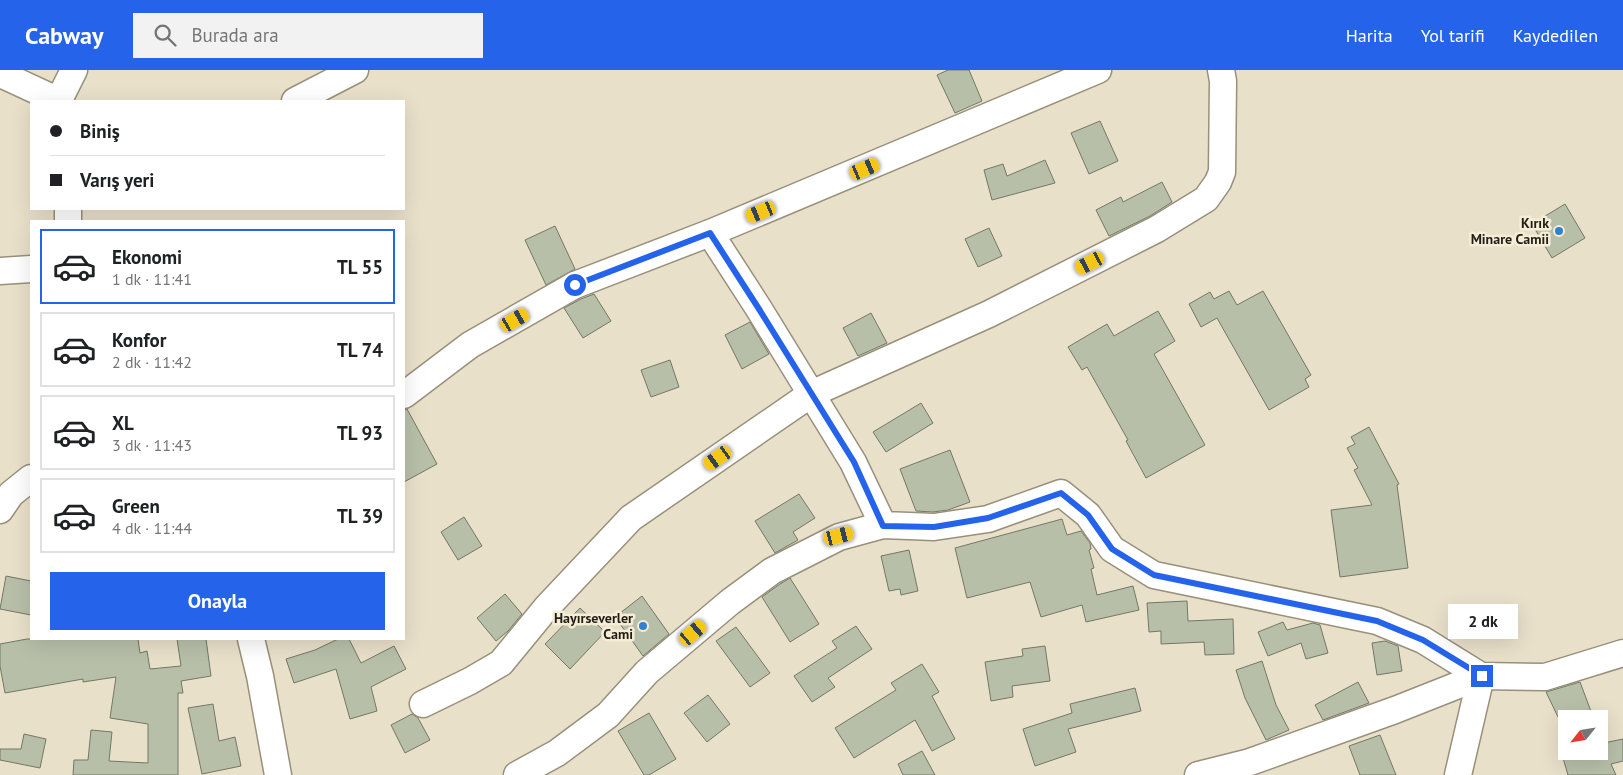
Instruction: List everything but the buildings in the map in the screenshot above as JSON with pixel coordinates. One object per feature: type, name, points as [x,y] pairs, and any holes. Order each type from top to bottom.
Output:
[{"type":"street","points":[[59,100],[74,70]]},
{"type":"street","points":[[297,100],[355,70]]},
{"type":"street","points":[[405,394],[470,345],[575,285],[710,233],[1098,70]]},
{"type":"street","points":[[423,704],[470,681],[501,663],[547,607],[631,518],[811,394],[989,314],[1157,229],[1206,199],[1218,182],[1222,172],[1223,81],[1221,70]]},
{"type":"street","points":[[0,75],[57,100]]},
{"type":"street","points":[[710,233],[854,462],[883,526]]},
{"type":"street","points":[[0,270],[30,269]]},
{"type":"street","points":[[0,510],[11,494],[30,479]]},
{"type":"street","points":[[517,775],[557,753],[608,715],[647,672],[730,602],[772,571],[839,536],[883,526],[934,527],[988,518],[1061,493],[1088,515],[1112,549],[1154,575],[1377,621],[1423,640],[1482,676]]},
{"type":"street","points":[[251,640],[260,676],[278,775]]},
{"type":"street","points":[[1198,775],[1250,762],[1395,710],[1482,676],[1545,677],[1623,653]]},
{"type":"street","points":[[1458,775],[1482,676]]},
{"type":"place","name":"Kırık Minare Camii","points":[[1559,231]]},
{"type":"place","name":"Hayırseverler Cami","points":[[643,626]]},
{"type":"route","points":[[575,285],[710,233],[854,462],[883,526],[934,527],[988,518],[1061,493],[1088,515],[1112,549],[1154,575],[1377,621],[1423,640],[1482,676]]}]
